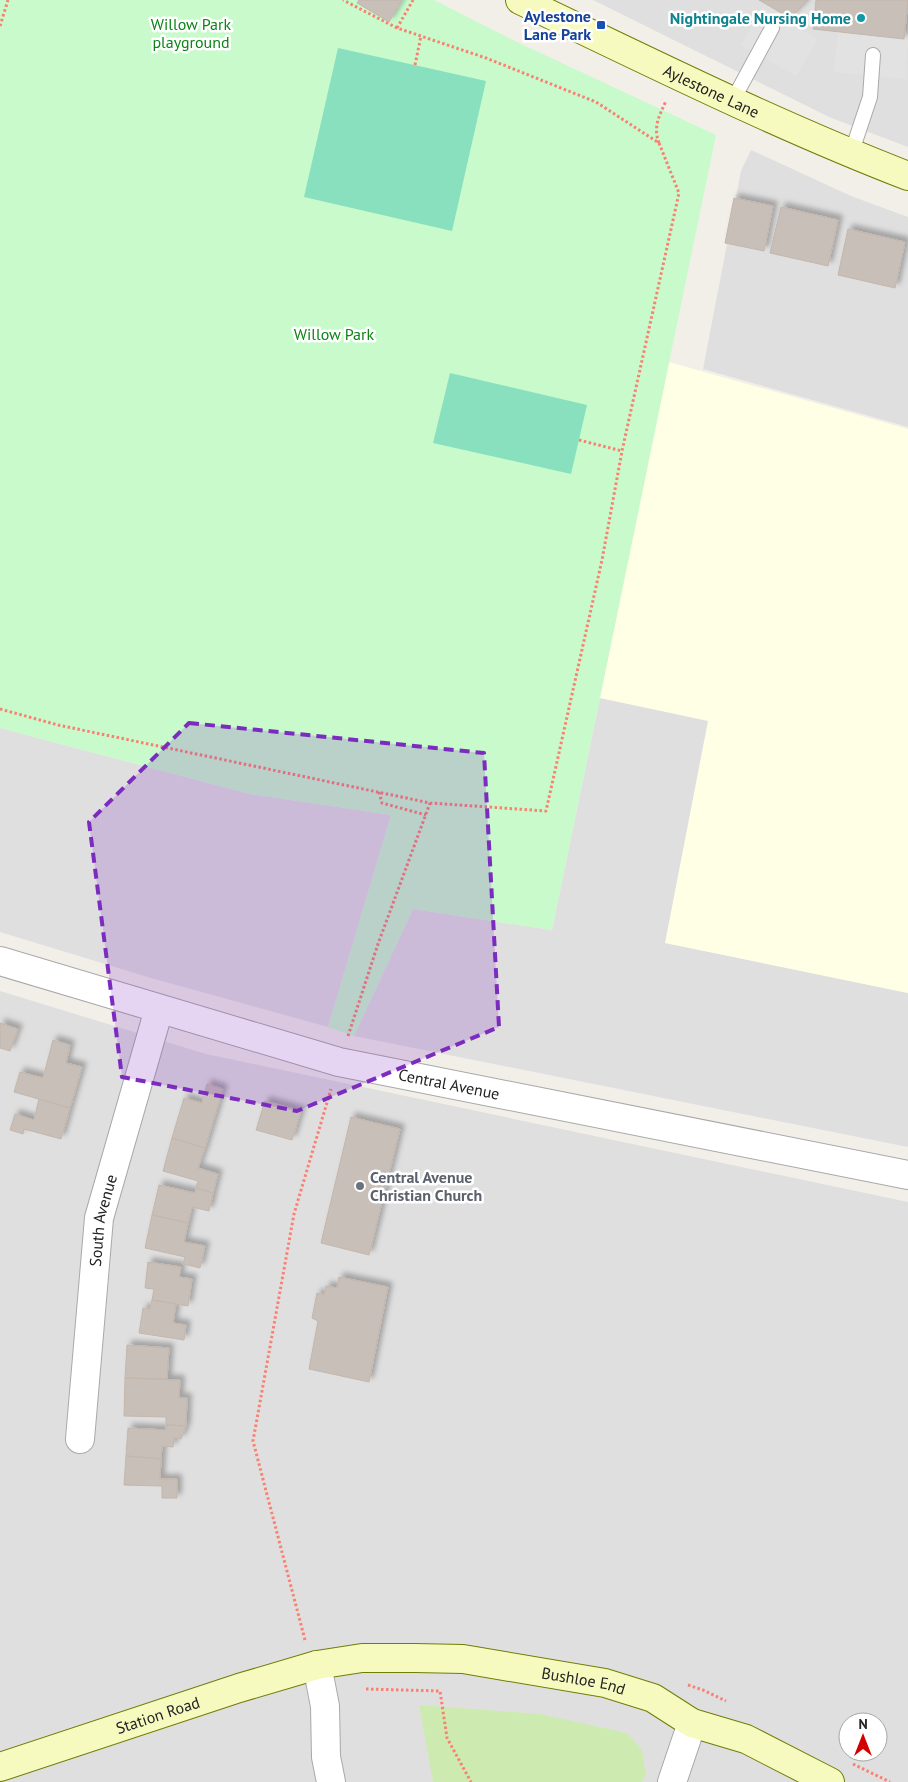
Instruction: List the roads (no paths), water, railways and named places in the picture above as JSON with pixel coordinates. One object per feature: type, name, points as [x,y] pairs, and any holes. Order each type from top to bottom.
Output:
[{"type":"main road","name":"Aylestone Lane","points":[[526,1],[678,76],[851,154],[908,176]]},
{"type":"main road","name":"Bushloe End","points":[[311,1653],[362,1658],[463,1659],[606,1683],[654,1698],[692,1723],[746,1740],[830,1782]]},
{"type":"main road","name":"Station Road","points":[[0,1767],[239,1688],[311,1653]]},
{"type":"street","name":"Central Avenue","points":[[0,961],[340,1062],[908,1175]]},
{"type":"street","name":"South Avenue","points":[[80,1439],[99,1218],[159,1009]]},
{"type":"street","points":[[311,1653],[325,1706],[326,1757],[330,1782]]},
{"type":"street","points":[[672,1782],[692,1723]]},
{"type":"lane","points":[[733,100],[772,28]]},
{"type":"lane","points":[[851,154],[870,97],[873,55]]},
{"type":"place","name":"Nightingale Nursing Home","points":[[861,18]]},
{"type":"place","name":"Aylestone Lane Park","points":[[601,25]]},
{"type":"place","name":"Central Avenue Christian Church","points":[[360,1186]]},
{"type":"park label","name":"Willow Park playground","points":[[191,33]]},
{"type":"park label","name":"Willow Park","points":[[334,334]]}]
